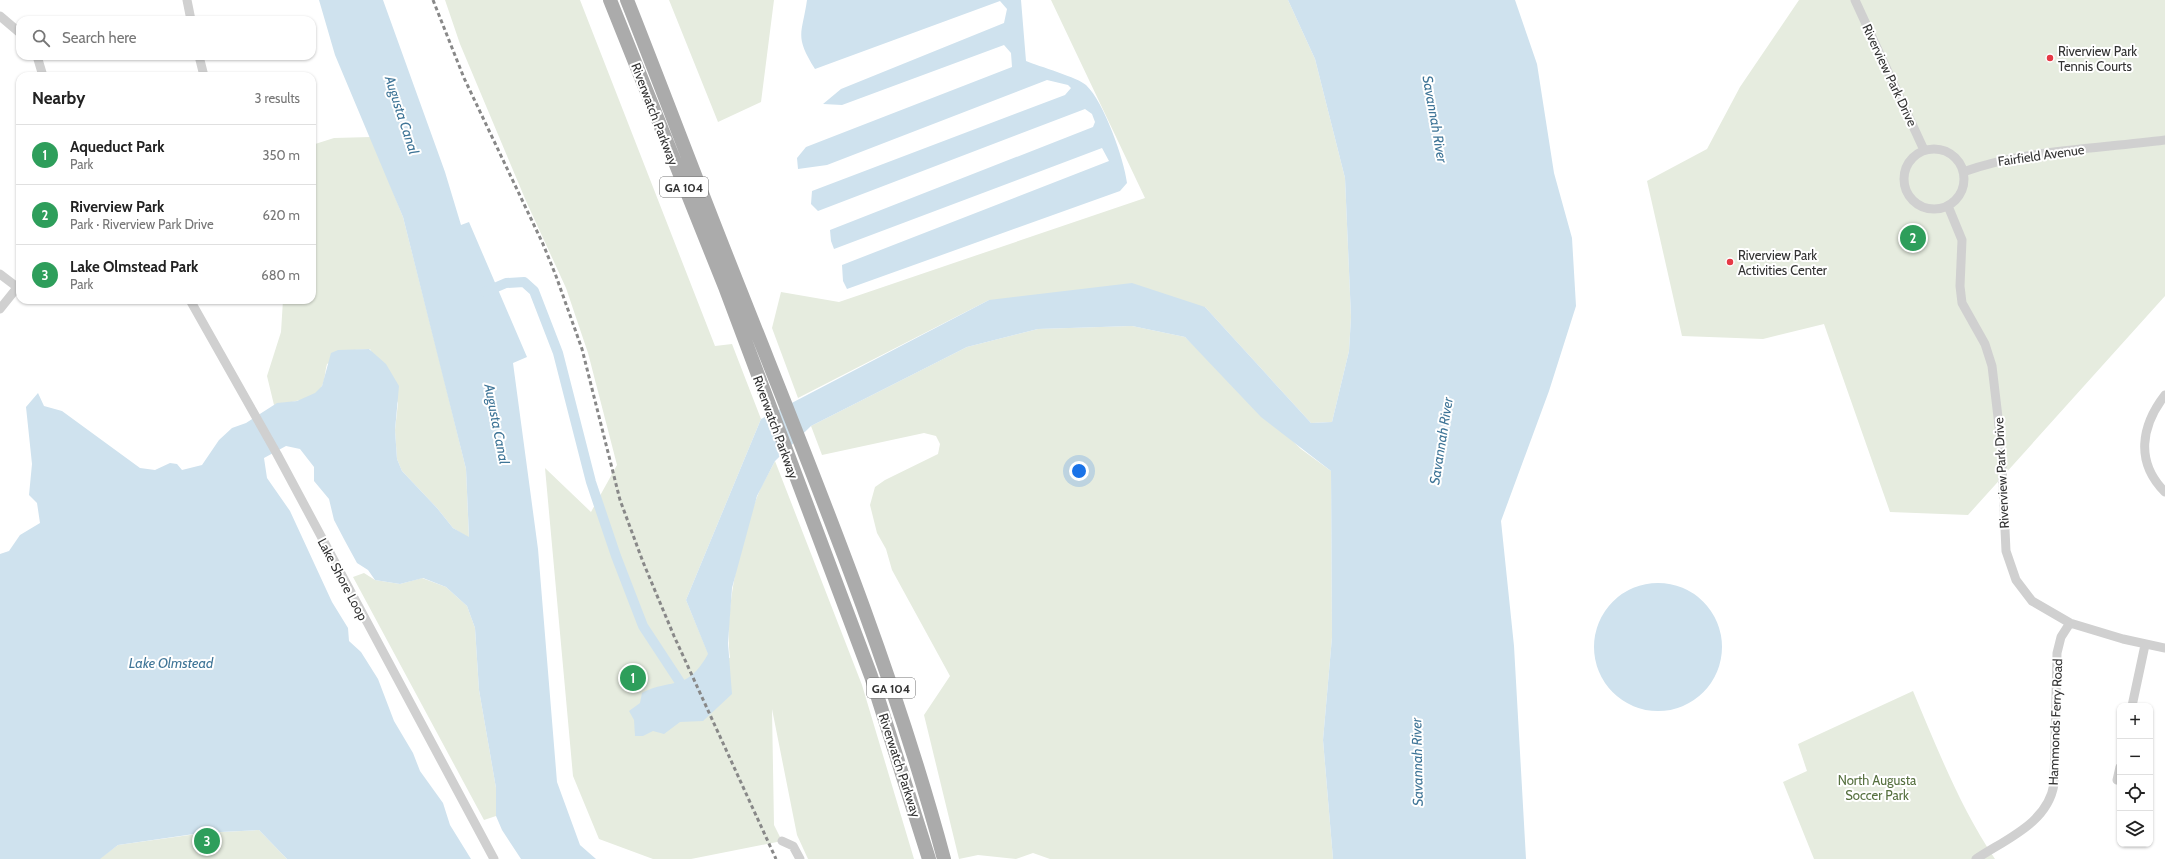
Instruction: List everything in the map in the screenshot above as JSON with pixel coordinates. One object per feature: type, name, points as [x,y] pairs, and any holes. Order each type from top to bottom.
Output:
[{"type":"main road","name":"Riverwatch Parkway","points":[[610,0],[725,287],[818,539],[871,676],[929,859]]},
{"type":"main road","name":"Riverwatch Parkway","points":[[627,0],[830,520],[876,645],[913,754],[944,859]]},
{"type":"street","points":[[187,0],[190,16]]},
{"type":"street","name":"Riverview Park Drive","points":[[1855,0],[1924,150]]},
{"type":"street","points":[[0,16],[16,30]]},
{"type":"street","points":[[38,60],[42,72]]},
{"type":"street","points":[[200,60],[203,72]]},
{"type":"street","name":"Fairfield Avenue","points":[[1964,172],[1987,163],[2021,156],[2165,140]]},
{"type":"street","points":[[1934,148],[1948,152],[1959,162],[1964,172],[1962,191],[1956,200],[1948,206],[1938,209],[1928,209],[1919,206],[1911,199],[1906,191],[1903,181],[1906,167],[1915,155],[1924,150],[1934,148]]},
{"type":"street","name":"Riverview Park Drive","points":[[1948,206],[1962,240],[1960,286],[1962,303],[1985,344],[1992,366],[2001,443],[2003,510],[2008,561],[2016,580],[2032,601],[2070,622],[2145,645],[2165,648]]},
{"type":"street","points":[[0,274],[16,284]]},
{"type":"street","points":[[0,309],[16,288]]},
{"type":"street","name":"Lake Shore Loop","points":[[192,304],[252,408],[494,859]]},
{"type":"street","points":[[2165,396],[2153,413],[2145,440],[2145,454],[2150,471],[2165,492]]},
{"type":"street","name":"Hammonds Ferry Road","points":[[1976,859],[2036,819],[2051,800],[2054,784],[2058,653],[2061,637],[2070,622]]},
{"type":"street","points":[[2133,703],[2145,645]]},
{"type":"street","points":[[782,841],[794,846],[800,859]]},
{"type":"green space","points":[[445,0],[580,0],[715,346],[732,344],[761,419],[686,600],[708,653],[730,658],[729,619],[731,598],[739,555],[757,497],[775,461],[862,685],[914,859],[808,859],[797,835],[772,709],[774,825],[782,841],[691,859],[653,859],[599,839],[573,776],[545,468],[591,512],[617,465],[588,353],[566,288],[526,201],[460,44]]},
{"type":"green space","points":[[669,0],[774,0],[761,102],[718,122]]},
{"type":"green space","points":[[1051,0],[1288,0],[1315,59],[1345,178],[1351,317],[1349,351],[1332,422],[1311,423],[1205,307],[989,300],[798,398],[772,328],[781,292],[839,302],[1145,198]]},
{"type":"green space","points":[[1799,0],[2165,0],[2165,296],[1968,515],[1890,512],[1824,324],[1763,339],[1682,336],[1647,181],[1707,149],[1740,87]]},
{"type":"green space","points":[[371,137],[403,217],[466,469],[469,538],[453,528],[437,508],[402,471],[397,459],[395,430],[398,403],[370,349],[354,350],[327,364],[322,386],[314,395],[301,400],[274,405],[267,376],[281,332],[283,304],[316,304],[316,144],[334,138]]},
{"type":"green space","points":[[1132,326],[1185,337],[1301,449],[1331,471],[1332,637],[1323,740],[1333,859],[1050,859],[1033,853],[1016,859],[978,855],[959,859],[924,715],[950,676],[892,570],[886,549],[877,533],[870,505],[875,487],[885,480],[938,454],[940,444],[936,436],[924,433],[822,455],[811,426],[967,347],[1038,329]]},
{"type":"green space","points":[[364,573],[375,580],[400,584],[422,578],[446,587],[467,606],[475,628],[479,690],[496,788],[496,816],[484,820],[353,577]]},
{"type":"green space","name":"North Augusta Soccer Park","points":[[1913,691],[1960,798],[1982,839],[1995,859],[1814,859],[1783,782],[1807,771],[1798,744]]},
{"type":"green space","points":[[259,830],[287,859],[99,859],[118,845],[204,833]]},
{"type":"water","name":"Lake Olmstead","points":[[319,0],[383,0],[445,172],[461,225],[469,222],[527,357],[513,363],[538,549],[557,782],[580,845],[596,859],[521,859],[502,830],[496,816],[496,788],[479,690],[475,628],[467,606],[446,587],[423,578],[400,584],[375,580],[368,570],[357,563],[345,541],[334,520],[329,499],[314,481],[314,467],[300,449],[286,446],[264,458],[267,478],[290,511],[332,602],[348,628],[349,641],[361,652],[378,679],[394,721],[413,753],[420,771],[443,803],[450,825],[471,859],[287,859],[259,830],[201,833],[118,845],[100,859],[0,859],[0,554],[9,551],[20,535],[40,523],[37,503],[29,495],[32,464],[26,407],[38,393],[44,406],[62,411],[140,468],[155,470],[170,463],[177,464],[182,470],[202,465],[219,440],[232,428],[246,423],[277,403],[297,401],[315,393],[322,386],[331,353],[338,350],[369,349],[386,364],[399,386],[395,430],[397,459],[402,471],[437,508],[453,528],[469,537],[466,469],[403,217],[335,55]]},
{"type":"water","points":[[807,0],[1021,0],[1026,61],[1082,82],[1093,93],[1100,104],[1112,131],[1122,160],[1127,183],[1120,191],[847,289],[843,281],[842,265],[1109,161],[1102,148],[834,249],[831,241],[830,230],[1093,127],[1095,122],[1092,114],[1085,109],[818,211],[811,204],[812,191],[1065,95],[1071,88],[1068,85],[1047,80],[827,165],[798,169],[797,158],[806,147],[1012,67],[1011,53],[1004,45],[842,105],[823,104],[841,89],[1004,23],[1007,9],[1000,1],[815,69],[804,49],[801,35]]},
{"type":"water","name":"Savannah River","points":[[1288,0],[1515,0],[1537,64],[1554,173],[1572,238],[1576,306],[1549,391],[1501,521],[1514,646],[1526,859],[1333,859],[1323,740],[1332,637],[1331,471],[1261,417],[1185,337],[1132,326],[1038,329],[967,347],[811,426],[775,461],[757,496],[732,588],[728,643],[732,694],[703,721],[680,722],[664,734],[653,731],[643,736],[635,736],[634,720],[629,711],[640,703],[642,693],[653,688],[686,679],[693,674],[708,654],[686,600],[761,419],[989,300],[1132,283],[1205,307],[1311,423],[1332,422],[1349,351],[1351,317],[1345,178],[1315,59]]},
{"type":"water","points":[[1664,583],[1688,590],[1699,597],[1708,606],[1717,622],[1721,634],[1721,660],[1715,677],[1708,688],[1699,697],[1688,704],[1671,710],[1652,711],[1628,704],[1617,697],[1608,688],[1601,677],[1595,660],[1594,641],[1601,617],[1608,606],[1617,597],[1628,590],[1645,584]]},
{"type":"waterway","points":[[485,292],[506,283],[524,282],[534,291],[558,353],[591,482],[616,556],[643,626],[687,693]]},
{"type":"railway","points":[[433,0],[464,78],[543,244],[556,276],[582,349],[620,500],[643,562],[674,636],[776,859]]},
{"type":"place","name":"Riverview Park Tennis Courts","points":[[2050,58]]},
{"type":"place","name":"Riverview Park","points":[[1913,238]]},
{"type":"place","name":"Riverview Park Activities Center","points":[[1730,262]]},
{"type":"place","name":"Aqueduct Park","points":[[633,678]]},
{"type":"place","name":"Lake Olmstead Park","points":[[207,841]]},
{"type":"water label","name":"Augusta Canal","points":[[402,115]]},
{"type":"water label","name":"Augusta Canal","points":[[497,424]]}]
